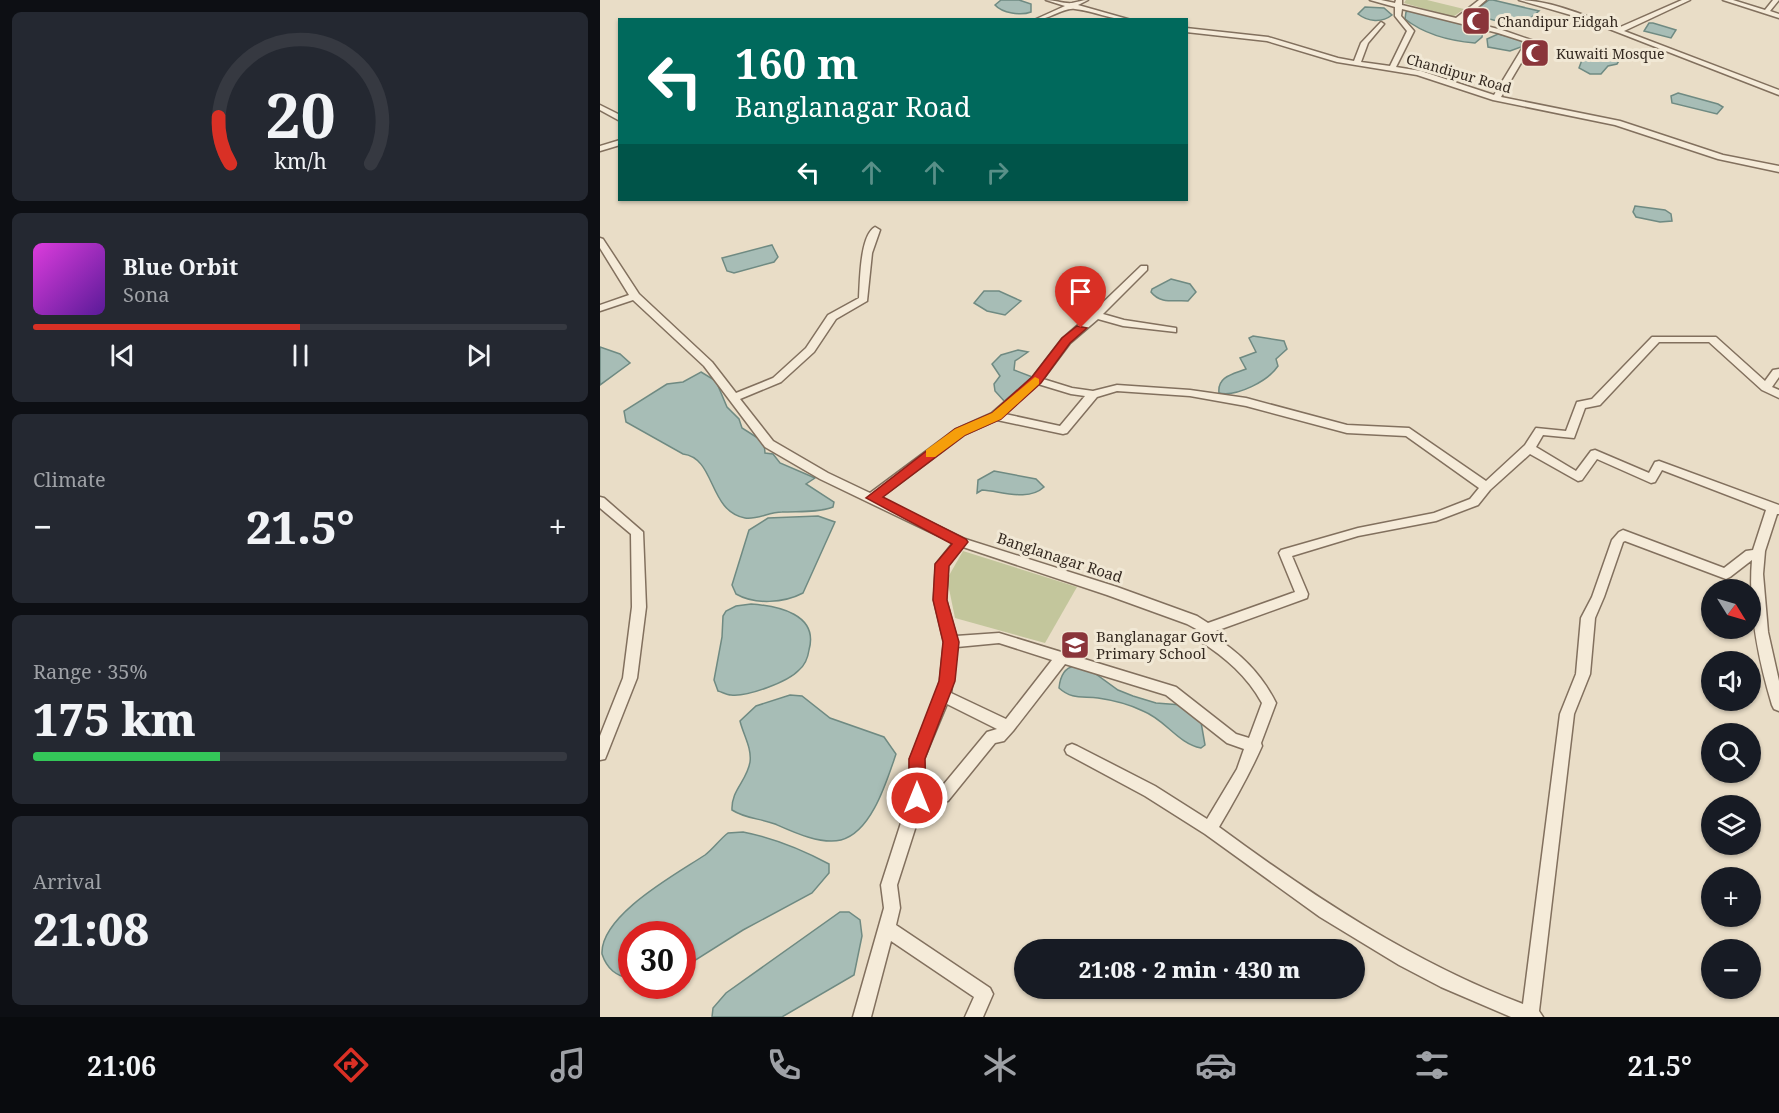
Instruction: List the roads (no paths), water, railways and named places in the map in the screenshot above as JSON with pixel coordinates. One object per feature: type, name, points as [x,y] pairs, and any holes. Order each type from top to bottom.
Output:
[{"type":"street","points":[[1049,0],[1120,18]]},
{"type":"street","points":[[1041,18],[1085,0]]},
{"type":"street","points":[[1373,0],[1398,2],[1530,41],[1496,98]]},
{"type":"street","points":[[1457,21],[1482,0]]},
{"type":"street","points":[[1522,0],[1552,7],[1779,93]]},
{"type":"street","points":[[1618,31],[1687,0]]},
{"type":"street","points":[[1726,0],[1779,16]]},
{"type":"street","points":[[1767,11],[1778,0]]},
{"type":"street","points":[[1392,69],[1411,32],[1398,16],[1398,2]]},
{"type":"street","points":[[1357,63],[1365,43],[1381,24]]},
{"type":"street","name":"Chandipur Road","points":[[1188,30],[1268,39],[1357,63],[1428,76],[1496,98],[1617,123],[1721,157],[1779,169]]},
{"type":"street","points":[[600,107],[618,118]]},
{"type":"street","points":[[600,149],[618,143]]},
{"type":"street","points":[[733,398],[777,380],[810,350],[832,318],[864,299],[867,253],[875,230]]},
{"type":"street","name":"Banglanagar Road","points":[[600,242],[635,296],[708,364],[769,444],[824,476],[961,542],[1162,609],[1192,620],[1207,629],[1205,637],[1235,657],[1257,679],[1269,703],[1255,746],[1243,772],[1210,829]]},
{"type":"street","points":[[872,498],[960,432],[996,416],[1036,380],[1066,341],[1144,268]]},
{"type":"street","points":[[600,308],[635,296]]},
{"type":"street","points":[[1096,315],[1123,323],[1172,330]]},
{"type":"street","points":[[1207,629],[1302,594],[1285,553],[1358,532],[1436,517],[1474,502],[1486,487],[1529,448],[1540,430],[1570,435],[1581,405],[1596,402],[1656,339],[1712,339],[1766,388],[1779,395]]},
{"type":"street","points":[[1766,388],[1777,372]]},
{"type":"street","points":[[1036,380],[1071,391],[1092,394],[1117,388],[1190,393],[1246,402],[1347,429],[1409,432],[1486,487]]},
{"type":"street","points":[[996,416],[1063,430],[1092,394]]},
{"type":"street","points":[[1529,448],[1578,477],[1595,454],[1651,479],[1659,465],[1776,509],[1758,556],[1767,668],[1779,705]]},
{"type":"street","points":[[600,501],[637,532],[639,607],[630,678],[600,754]]},
{"type":"street","points":[[1072,750],[1150,791],[1210,829],[1334,919],[1444,981],[1531,1017],[1567,714],[1583,674],[1588,618],[1618,540],[1623,535],[1726,574],[1750,554],[1758,556]]},
{"type":"street","points":[[862,1017],[892,908],[889,885],[917,798],[917,759],[947,681],[951,642],[940,600],[942,564],[961,542]]},
{"type":"street","points":[[951,642],[999,638],[1171,691],[1232,739],[1255,746]]},
{"type":"street","points":[[917,798],[943,796],[992,736],[999,736],[1008,727],[1062,657]]},
{"type":"street","points":[[943,696],[1008,727]]},
{"type":"street","points":[[886,928],[984,994],[974,1017]]},
{"type":"water","points":[[1001,0],[1019,0],[1031,4],[1031,12],[1017,14],[1002,10],[995,5]]},
{"type":"water","points":[[1489,0],[1539,11],[1520,27],[1470,14]]},
{"type":"water","points":[[1365,7],[1384,8],[1392,15],[1379,20],[1366,19],[1358,14]]},
{"type":"water","points":[[1412,9],[1483,30],[1482,37],[1475,43],[1457,41],[1429,33],[1405,19],[1406,12]]},
{"type":"water","points":[[1649,23],[1676,30],[1671,38],[1644,31]]},
{"type":"water","points":[[1498,34],[1520,39],[1521,47],[1510,51],[1488,47],[1487,39]]},
{"type":"water","points":[[1594,53],[1620,59],[1617,64],[1608,66],[1601,74],[1590,74],[1579,68],[1583,57]]},
{"type":"water","points":[[1678,93],[1723,107],[1717,114],[1672,103],[1671,96]]},
{"type":"water","points":[[1635,206],[1665,210],[1671,214],[1672,221],[1660,222],[1636,217],[1633,212]]},
{"type":"water","points":[[772,245],[778,257],[774,262],[734,273],[727,271],[722,258]]},
{"type":"water","points":[[1171,279],[1190,284],[1196,292],[1188,301],[1173,301],[1163,300],[1151,292],[1152,289]]},
{"type":"water","points":[[984,291],[999,291],[1021,301],[1005,315],[987,311],[974,303]]},
{"type":"water","points":[[1253,336],[1284,341],[1287,349],[1276,359],[1278,366],[1252,387],[1234,393],[1219,393],[1219,387],[1224,379],[1246,369],[1240,358],[1256,352],[1249,338]]},
{"type":"water","points":[[600,347],[620,354],[630,363],[600,385]]},
{"type":"water","points":[[1018,350],[1028,352],[1015,361],[1014,370],[1035,378],[1005,402],[995,391],[994,384],[1000,376],[992,364],[1001,355]]},
{"type":"water","points":[[701,372],[716,381],[727,407],[739,419],[742,428],[764,442],[765,453],[773,454],[780,463],[815,478],[806,484],[834,502],[833,507],[814,511],[777,512],[745,518],[724,506],[707,474],[694,458],[626,422],[624,411],[667,384],[683,382]]},
{"type":"water","points":[[994,471],[1036,479],[1044,487],[1022,495],[982,490],[977,493],[978,480]]},
{"type":"water","points":[[818,516],[835,522],[803,593],[778,601],[752,600],[736,594],[732,585],[749,530],[768,518]]},
{"type":"water","points":[[751,604],[784,610],[802,620],[808,628],[810,638],[808,655],[805,663],[794,675],[777,684],[747,694],[728,695],[718,691],[714,680],[722,637],[723,616],[726,611],[736,606]]},
{"type":"water","points":[[1074,666],[1093,672],[1118,690],[1133,696],[1156,703],[1182,705],[1201,722],[1205,745],[1201,748],[1185,741],[1151,715],[1133,707],[1103,699],[1073,696],[1064,692],[1059,688],[1062,677],[1065,671]]},
{"type":"water","points":[[790,695],[802,696],[830,718],[884,737],[896,754],[883,791],[870,816],[852,835],[841,840],[825,841],[807,837],[732,810],[736,791],[746,775],[750,762],[749,746],[740,721],[756,706]]},
{"type":"water","points":[[743,832],[776,841],[829,864],[829,873],[812,893],[743,930],[696,960],[696,921],[618,921],[618,974],[613,971],[602,954],[605,939],[613,925],[643,897],[705,855],[728,833]]},
{"type":"water","points":[[840,912],[849,912],[860,920],[862,936],[854,975],[782,1017],[712,1017],[713,1008],[726,993]]},
{"type":"place","name":"Chandipur Eidgah","points":[[1476,21]]},
{"type":"place","name":"Kuwaiti Mosque","points":[[1535,53]]},
{"type":"place","name":"Banglanagar Govt. Primary School","points":[[1075,645]]}]
